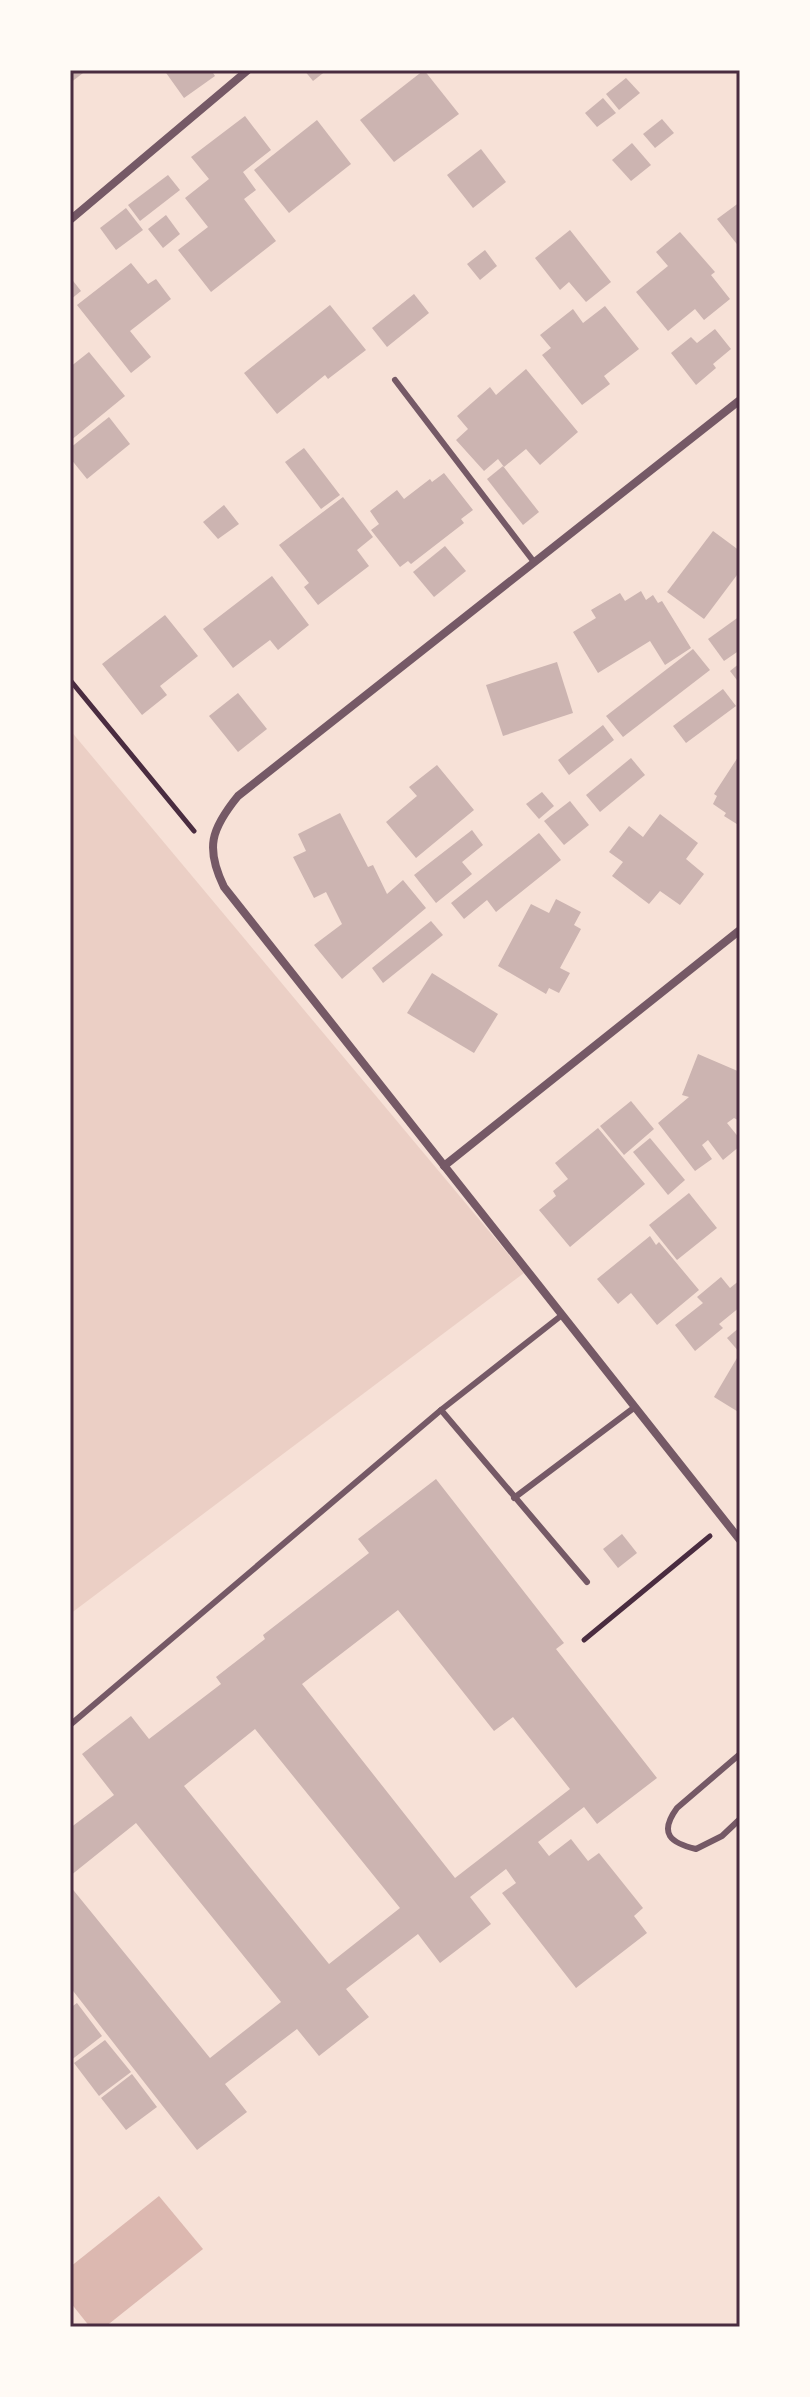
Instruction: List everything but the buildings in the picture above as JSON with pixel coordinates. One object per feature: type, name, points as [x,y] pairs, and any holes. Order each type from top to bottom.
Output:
[{"type":"street","points":[[70,220],[248,70]]},
{"type":"street","points":[[740,400],[238,796],[224,813],[214,834],[211,852],[224,887],[740,1540]]},
{"type":"street","points":[[444,1166],[740,930]]},
{"type":"lane","points":[[395,380],[534,562]]},
{"type":"lane","points":[[70,1725],[441,1410],[562,1315]]},
{"type":"lane","points":[[514,1498],[635,1407]]},
{"type":"lane","points":[[441,1410],[587,1582]]},
{"type":"lane","points":[[740,1754],[677,1808],[670,1817],[667,1832],[679,1845],[696,1849],[722,1836],[740,1819]]},
{"type":"path","points":[[70,680],[211,852]]},
{"type":"path","points":[[584,1640],[692,1552],[725,1521]]},
{"type":"shaded area","points":[[70,730],[524,1273],[70,1614]]},
{"type":"shaded area","points":[[159,2196],[203,2249],[105,2327],[90,2327],[70,2302],[70,2267]]}]
